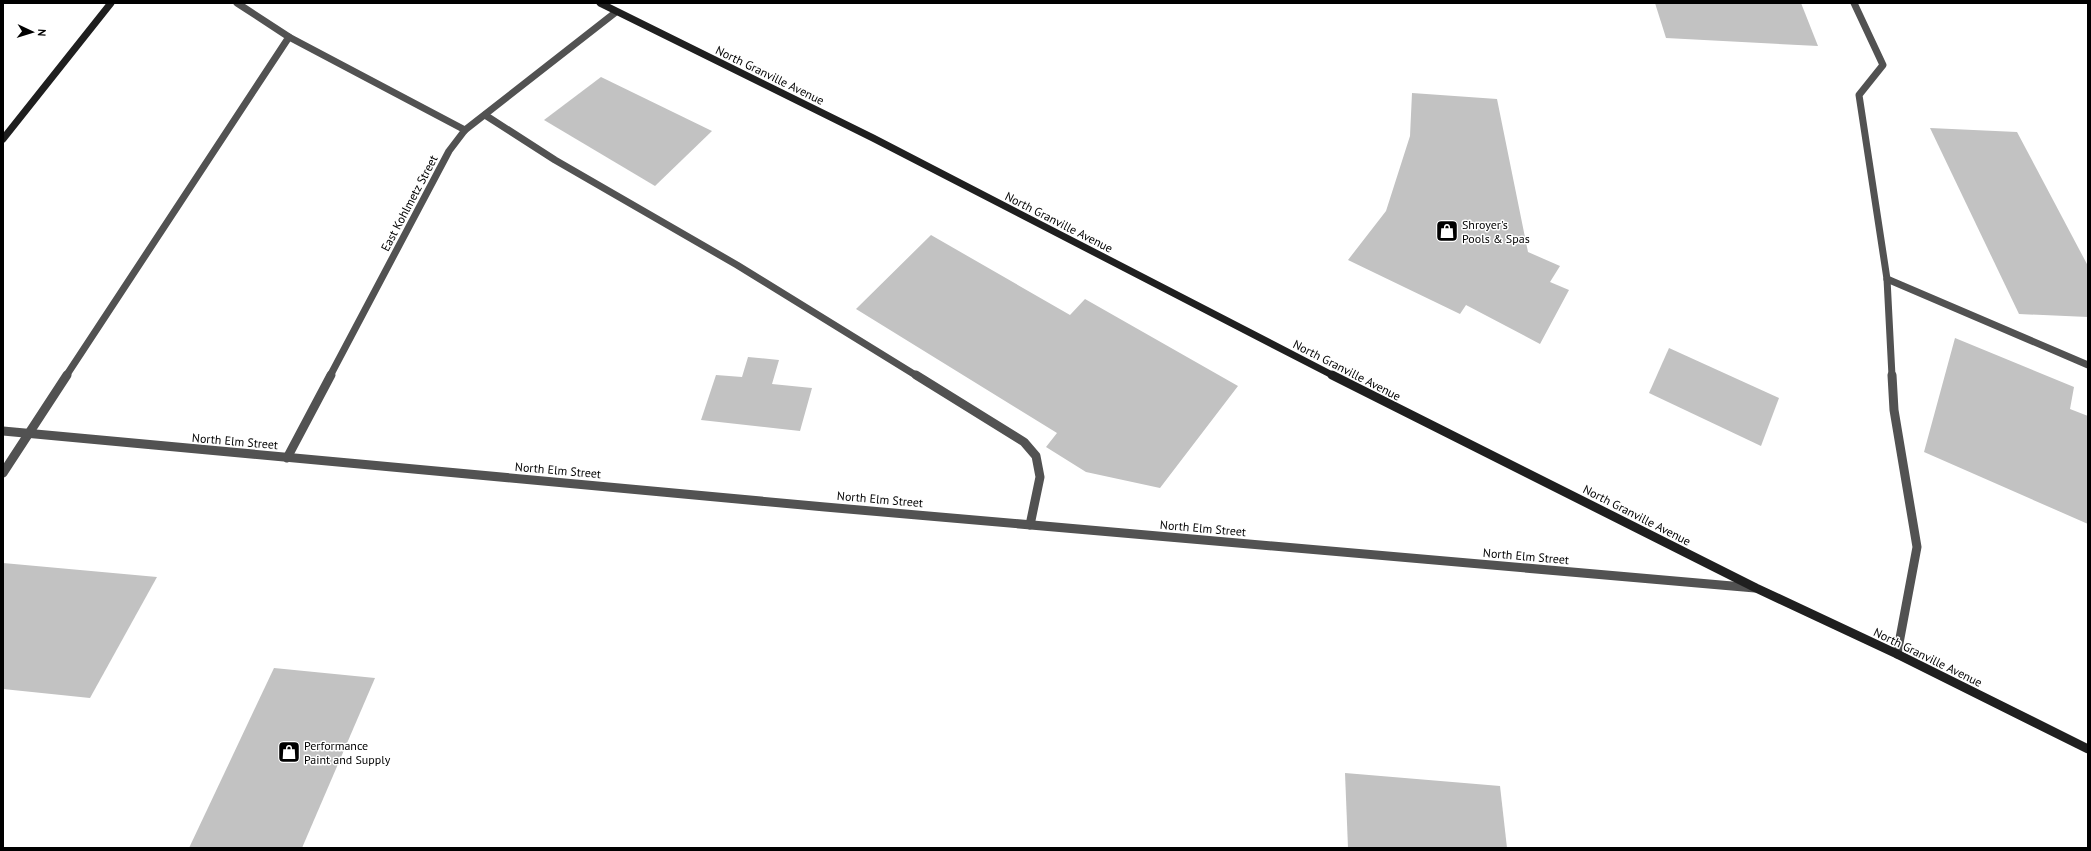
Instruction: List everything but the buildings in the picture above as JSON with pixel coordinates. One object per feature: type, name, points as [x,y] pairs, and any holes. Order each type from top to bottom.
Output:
[{"type":"main road","points":[[3,139],[111,3]]},
{"type":"main road","name":"North Granville Avenue","points":[[600,3],[873,138],[1246,332],[1756,588],[1897,654],[2088,749]]},
{"type":"street","points":[[237,3],[288,37],[465,130]]},
{"type":"street","points":[[1854,3],[1883,64],[1859,95],[1887,279],[1894,410],[1917,547],[1897,654]]},
{"type":"street","name":"East Kohlmetz Street","points":[[287,458],[449,151],[465,130],[616,12]]},
{"type":"street","points":[[3,473],[288,37]]},
{"type":"street","points":[[485,115],[555,160],[737,265],[1024,442],[1036,456],[1040,477],[1030,525]]},
{"type":"street","points":[[1887,279],[2088,365]]},
{"type":"street","name":"North Elm Street","points":[[3,431],[1030,525],[1756,588]]},
{"type":"place","name":"Shroyer's Pools & Spas","points":[[1447,231]]},
{"type":"place","name":"Performance Paint and Supply","points":[[289,752]]}]
